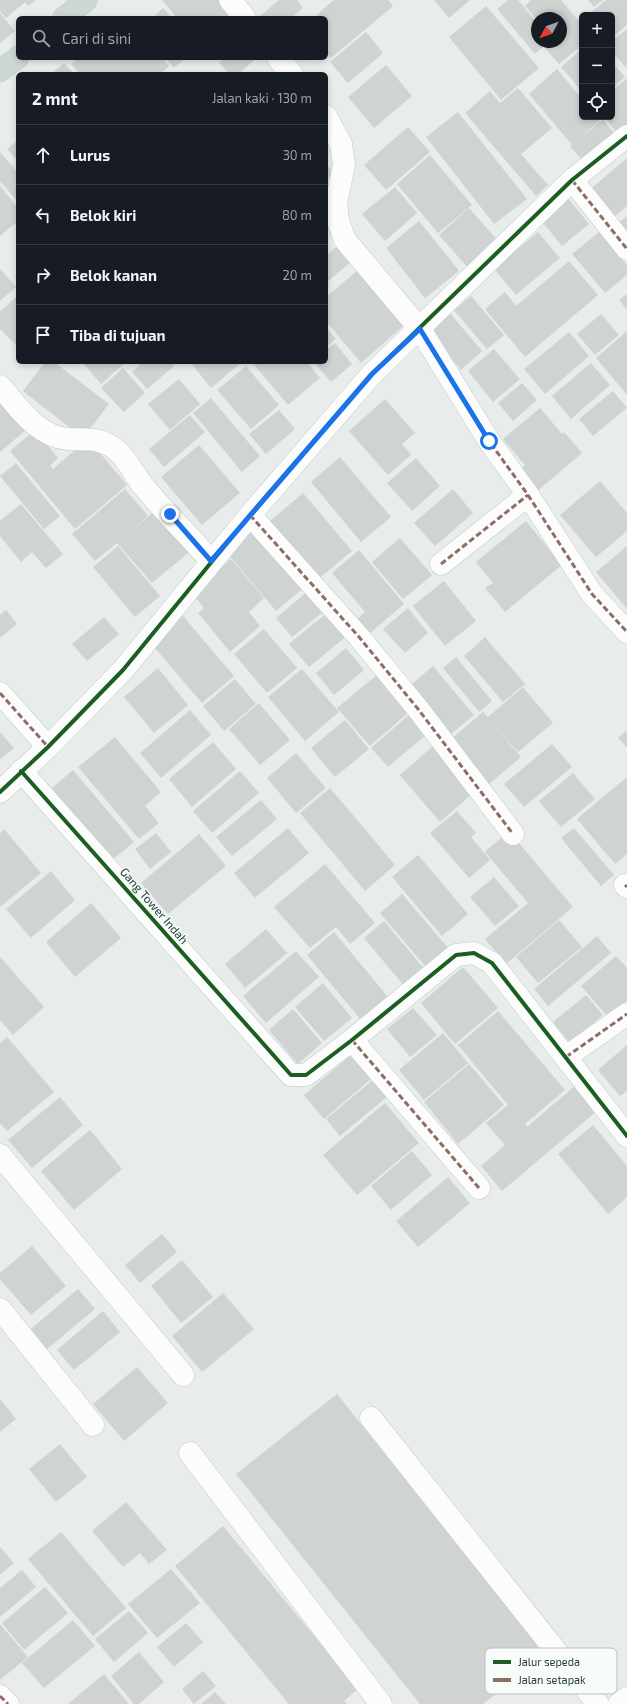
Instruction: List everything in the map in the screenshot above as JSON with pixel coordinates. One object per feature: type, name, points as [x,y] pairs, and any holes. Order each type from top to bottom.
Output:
[{"type":"main road","points":[[66,16],[86,0]]},
{"type":"main road","points":[[0,72],[16,58]]},
{"type":"street","points":[[230,0],[243,16]]},
{"type":"street","points":[[280,60],[290,72]]},
{"type":"street","points":[[328,120],[341,144],[344,165],[336,203],[338,221],[344,240],[420,329],[489,441],[528,495],[592,594],[627,632]]},
{"type":"street","points":[[0,792],[48,747],[123,670],[211,561],[372,374],[572,180],[627,136]]},
{"type":"street","points":[[572,180],[627,249]]},
{"type":"street","points":[[0,386],[30,421],[50,434],[66,439],[91,438],[109,445],[119,452],[144,487],[211,561]]},
{"type":"street","points":[[441,564],[528,495]]},
{"type":"street","points":[[250,515],[359,637],[418,709],[513,834]]},
{"type":"street","points":[[0,693],[48,747]]},
{"type":"street","name":"Gang Tower Indah","points":[[21,771],[291,1075],[306,1076],[456,955],[474,953],[492,963],[627,1136]]},
{"type":"street","points":[[566,1057],[627,1014]]},
{"type":"street","points":[[352,1040],[479,1188]]},
{"type":"street","points":[[0,1155],[183,1375]]},
{"type":"street","points":[[0,1309],[93,1425]]},
{"type":"street","points":[[371,1418],[554,1648]]},
{"type":"street","points":[[190,1453],[381,1704]]},
{"type":"street","points":[[590,1694],[598,1704]]},
{"type":"street","points":[[0,1696],[8,1704]]},
{"type":"building","points":[[0,0],[36,0],[28,6],[25,2],[6,18],[0,11]]},
{"type":"building","points":[[162,0],[226,0],[239,16],[175,16]]},
{"type":"building","points":[[279,0],[297,0],[303,8],[293,16],[260,16]]},
{"type":"building","points":[[334,0],[388,0],[393,6],[331,58],[328,54],[328,16],[315,16]]},
{"type":"building","points":[[434,0],[470,0],[449,18]]},
{"type":"building","points":[[508,0],[518,0],[531,16],[531,48],[542,48],[535,54],[497,9]]},
{"type":"building","points":[[531,0],[561,0],[578,20],[579,19],[579,47],[559,64],[545,48],[567,48],[567,12],[531,13],[525,6]]},
{"type":"building","points":[[588,0],[603,0],[594,7]]},
{"type":"building","points":[[606,0],[627,0],[627,25],[615,35],[615,12],[592,12]]},
{"type":"building","points":[[486,6],[539,68],[501,100],[449,37]]},
{"type":"building","points":[[163,8],[170,16],[154,16]]},
{"type":"building","points":[[0,13],[15,31],[0,43]]},
{"type":"building","points":[[627,29],[627,69],[615,55],[615,39]]},
{"type":"building","points":[[366,32],[383,53],[348,83],[330,62]]},
{"type":"building","points":[[579,52],[579,88],[561,67]]},
{"type":"building","points":[[76,60],[164,60],[169,66],[162,72],[78,72],[71,64]]},
{"type":"building","points":[[167,60],[184,60],[174,68]]},
{"type":"building","points":[[223,60],[255,60],[240,72],[227,72],[219,63]]},
{"type":"building","points":[[64,63],[72,72],[53,72]]},
{"type":"building","points":[[386,65],[412,96],[374,128],[348,97]]},
{"type":"building","points":[[615,65],[625,77],[615,85]]},
{"type":"building","points":[[557,69],[579,95],[579,120],[600,120],[576,142],[602,120],[604,120],[619,139],[587,166],[570,146],[572,145],[529,94]]},
{"type":"building","points":[[627,78],[627,125],[617,133],[606,120],[615,120],[615,88]]},
{"type":"building","points":[[518,88],[552,128],[521,154],[548,185],[536,196],[465,113],[490,91],[500,103]]},
{"type":"building","points":[[458,112],[527,199],[494,224],[426,137]]},
{"type":"building","points":[[408,127],[430,152],[386,190],[364,165]]},
{"type":"building","points":[[16,142],[16,159],[7,149]]},
{"type":"building","points":[[0,152],[16,171],[16,200],[0,181]]},
{"type":"building","points":[[430,155],[472,205],[438,233],[397,184]]},
{"type":"building","points":[[627,158],[627,206],[609,222],[585,194]]},
{"type":"building","points":[[328,166],[334,173],[328,178]]},
{"type":"building","points":[[0,186],[16,206],[16,223],[0,236]]},
{"type":"building","points":[[395,187],[417,213],[385,241],[362,214]]},
{"type":"building","points":[[567,197],[589,224],[562,246],[540,219]]},
{"type":"building","points":[[469,208],[499,242],[469,269],[439,235]]},
{"type":"building","points":[[627,216],[627,244],[613,227]]},
{"type":"building","points":[[419,221],[459,271],[425,298],[386,248]]},
{"type":"building","points":[[538,232],[560,258],[516,295],[494,269]]},
{"type":"building","points":[[599,232],[627,265],[627,275],[605,293],[572,254]]},
{"type":"building","points":[[339,245],[352,261],[328,281],[328,254]]},
{"type":"building","points":[[569,261],[598,295],[525,357],[485,309],[505,292],[516,306]]},
{"type":"building","points":[[0,269],[16,287],[0,301]]},
{"type":"building","points":[[357,271],[403,326],[361,363],[328,323],[328,295]]},
{"type":"building","points":[[627,294],[627,310],[619,300]]},
{"type":"building","points":[[471,296],[504,335],[487,349],[454,310]]},
{"type":"building","points":[[16,297],[16,345],[0,329],[0,312]]},
{"type":"building","points":[[449,312],[482,351],[461,370],[428,330]]},
{"type":"building","points":[[601,314],[619,335],[595,355],[577,334]]},
{"type":"building","points":[[328,330],[336,339],[328,345]]},
{"type":"building","points":[[627,331],[627,395],[596,358]]},
{"type":"building","points":[[569,332],[589,356],[545,394],[524,369]]},
{"type":"building","points":[[335,343],[352,364],[331,382],[316,364],[328,364],[328,348]]},
{"type":"building","points":[[494,349],[520,379],[493,402],[468,371]]},
{"type":"building","points":[[591,363],[610,385],[571,419],[552,396]]},
{"type":"building","points":[[43,364],[57,364],[109,404],[83,438],[23,391]]},
{"type":"building","points":[[84,364],[124,364],[101,384]]},
{"type":"building","points":[[141,364],[172,364],[174,366],[147,389],[132,372]]},
{"type":"building","points":[[192,364],[240,364],[211,388]]},
{"type":"building","points":[[254,364],[309,364],[320,378],[288,405]]},
{"type":"building","points":[[246,366],[279,405],[251,429],[217,390]]},
{"type":"building","points":[[123,368],[145,393],[124,412],[101,388]]},
{"type":"building","points":[[179,379],[200,404],[170,430],[148,404]]},
{"type":"building","points":[[522,383],[537,400],[513,421],[498,403]]},
{"type":"building","points":[[613,391],[627,408],[593,436],[579,419]]},
{"type":"building","points":[[211,398],[260,456],[242,472],[193,413]]},
{"type":"building","points":[[385,399],[415,433],[402,444],[411,455],[388,475],[349,431]]},
{"type":"building","points":[[0,401],[27,429],[0,452]]},
{"type":"building","points":[[540,408],[562,434],[564,432],[582,453],[535,493],[517,472],[525,465],[503,439]]},
{"type":"building","points":[[279,410],[295,429],[266,454],[249,434]]},
{"type":"building","points":[[190,415],[205,432],[164,467],[149,449]]},
{"type":"building","points":[[35,430],[58,458],[50,465],[53,469],[88,439],[127,485],[75,529],[10,451]]},
{"type":"building","points":[[199,445],[240,493],[202,525],[161,477]]},
{"type":"building","points":[[340,457],[391,517],[361,542],[311,482]]},
{"type":"building","points":[[416,458],[440,486],[412,511],[387,483]]},
{"type":"building","points":[[16,463],[60,516],[44,529],[0,476]]},
{"type":"building","points":[[600,481],[627,513],[627,531],[596,557],[560,515]]},
{"type":"building","points":[[125,489],[148,516],[123,538],[155,511],[189,552],[152,583],[117,543],[95,561],[72,534]]},
{"type":"building","points":[[453,489],[473,513],[435,546],[414,523]]},
{"type":"building","points":[[303,493],[352,551],[312,584],[264,526]]},
{"type":"building","points":[[21,504],[63,554],[46,568],[32,552],[21,562],[0,536],[0,521]]},
{"type":"building","points":[[526,521],[562,565],[505,612],[485,588],[493,583],[476,562]]},
{"type":"building","points":[[257,527],[306,586],[276,611],[227,553]]},
{"type":"building","points":[[400,538],[432,575],[403,599],[372,562]]},
{"type":"building","points":[[118,546],[160,596],[135,617],[93,567]]},
{"type":"building","points":[[627,546],[627,609],[596,572]]},
{"type":"building","points":[[359,550],[404,604],[369,634],[357,619],[365,612],[332,573]]},
{"type":"building","points":[[231,559],[264,598],[249,612],[260,626],[230,652],[198,613],[204,608],[192,593]]},
{"type":"building","points":[[444,581],[476,621],[445,646],[413,606]]},
{"type":"building","points":[[308,591],[324,611],[292,637],[276,618]]},
{"type":"building","points":[[408,608],[428,633],[405,653],[383,629]]},
{"type":"building","points":[[6,610],[17,624],[0,638],[0,615]]},
{"type":"building","points":[[328,612],[348,635],[309,667],[289,644]]},
{"type":"building","points":[[182,615],[234,676],[202,703],[150,642]]},
{"type":"building","points":[[104,617],[119,634],[87,661],[72,644]]},
{"type":"building","points":[[264,629],[297,668],[267,693],[234,654]]},
{"type":"building","points":[[485,637],[525,684],[503,702],[464,656]]},
{"type":"building","points":[[346,648],[364,670],[334,695],[316,673]]},
{"type":"building","points":[[456,657],[492,701],[479,712],[443,668]]},
{"type":"building","points":[[433,666],[474,715],[447,737],[406,689]]},
{"type":"building","points":[[158,668],[188,705],[154,733],[124,697]]},
{"type":"building","points":[[302,669],[339,712],[305,741],[268,697]]},
{"type":"building","points":[[377,675],[409,712],[370,746],[337,708]]},
{"type":"building","points":[[235,679],[256,704],[224,731],[203,706]]},
{"type":"building","points":[[523,687],[553,723],[518,752],[493,724],[521,757],[488,785],[450,740],[483,712],[488,717]]},
{"type":"building","points":[[259,703],[290,740],[260,765],[229,729]]},
{"type":"building","points":[[190,710],[211,735],[161,778],[140,753]]},
{"type":"building","points":[[410,714],[427,734],[388,767],[371,748]]},
{"type":"building","points":[[345,720],[369,749],[335,777],[311,748]]},
{"type":"building","points":[[627,730],[627,748],[618,738]]},
{"type":"building","points":[[0,732],[14,748],[0,759]]},
{"type":"building","points":[[115,737],[161,792],[145,806],[159,823],[139,839],[78,767]]},
{"type":"building","points":[[213,742],[236,769],[192,807],[169,779]]},
{"type":"building","points":[[552,744],[572,767],[524,807],[504,784]]},
{"type":"building","points":[[433,746],[473,793],[440,822],[400,775]]},
{"type":"building","points":[[296,753],[326,788],[296,813],[267,778]]},
{"type":"building","points":[[73,770],[134,842],[112,860],[52,788]]},
{"type":"building","points":[[240,771],[259,793],[212,833],[193,811]]},
{"type":"building","points":[[573,773],[595,799],[561,827],[539,801]]},
{"type":"building","points":[[627,777],[627,854],[615,864],[577,819]]},
{"type":"building","points":[[330,788],[395,865],[365,891],[300,813]]},
{"type":"building","points":[[261,800],[277,819],[232,856],[216,837]]},
{"type":"building","points":[[457,811],[476,833],[471,837],[490,860],[469,878],[430,833]]},
{"type":"building","points":[[288,828],[309,853],[255,898],[234,873]]},
{"type":"building","points":[[574,828],[614,875],[601,886],[561,838]]},
{"type":"building","points":[[4,829],[41,873],[0,907],[0,833]]},
{"type":"building","points":[[509,831],[573,907],[506,964],[485,939],[528,903],[485,852]]},
{"type":"building","points":[[156,833],[171,852],[150,869],[135,849]]},
{"type":"building","points":[[199,834],[226,866],[168,914],[141,883]]},
{"type":"building","points":[[418,855],[468,914],[442,936],[392,877]]},
{"type":"building","points":[[325,864],[375,923],[350,944],[336,927],[310,948],[274,907]]},
{"type":"building","points":[[51,871],[75,900],[31,938],[6,909]]},
{"type":"building","points":[[494,877],[519,906],[495,926],[470,897]]},
{"type":"building","points":[[402,894],[448,948],[426,967],[380,913]]},
{"type":"building","points":[[91,903],[121,938],[75,977],[46,942]]},
{"type":"building","points":[[559,920],[582,947],[538,983],[516,957]]},
{"type":"building","points":[[384,921],[426,971],[406,988],[364,938]]},
{"type":"building","points":[[266,929],[287,953],[245,988],[225,964]]},
{"type":"building","points":[[334,932],[388,997],[361,1020],[307,955]]},
{"type":"building","points":[[597,936],[611,953],[548,1006],[534,989]]},
{"type":"building","points":[[296,951],[319,977],[266,1023],[243,996]]},
{"type":"building","points":[[616,956],[627,968],[627,1001],[608,1017],[581,986]]},
{"type":"building","points":[[0,957],[44,1007],[13,1035],[0,1020]]},
{"type":"building","points":[[463,967],[498,1008],[455,1044],[421,1003]]},
{"type":"building","points":[[323,983],[352,1018],[324,1041],[295,1007]]},
{"type":"building","points":[[586,995],[603,1015],[570,1043],[553,1022]]},
{"type":"building","points":[[413,1008],[437,1035],[410,1057],[387,1029]]},
{"type":"building","points":[[293,1009],[322,1043],[298,1064],[269,1030]]},
{"type":"building","points":[[498,1011],[565,1090],[525,1124],[527,1127],[576,1085],[598,1110],[502,1191],[481,1166],[505,1145],[486,1123],[508,1105],[458,1045]]},
{"type":"building","points":[[443,1033],[468,1063],[424,1100],[399,1070]]},
{"type":"building","points":[[7,1037],[54,1092],[7,1131],[0,1123],[0,1043]]},
{"type":"building","points":[[627,1045],[627,1091],[620,1096],[598,1070]]},
{"type":"building","points":[[351,1055],[371,1079],[324,1119],[304,1095]]},
{"type":"building","points":[[469,1064],[504,1105],[458,1144],[424,1102]]},
{"type":"building","points":[[374,1079],[388,1096],[340,1136],[326,1119]]},
{"type":"building","points":[[60,1097],[83,1125],[32,1168],[8,1140]]},
{"type":"building","points":[[385,1103],[419,1143],[357,1195],[323,1155]]},
{"type":"building","points":[[593,1125],[627,1166],[627,1197],[608,1214],[558,1154]]},
{"type":"building","points":[[90,1130],[122,1169],[74,1210],[41,1171]]},
{"type":"building","points":[[412,1151],[432,1175],[391,1210],[371,1186]]},
{"type":"building","points":[[448,1177],[470,1203],[418,1247],[396,1221]]},
{"type":"building","points":[[162,1234],[177,1252],[140,1283],[125,1265]]},
{"type":"building","points":[[32,1246],[66,1286],[31,1315],[0,1279],[0,1273]]},
{"type":"building","points":[[182,1260],[213,1297],[181,1323],[151,1286]]},
{"type":"building","points":[[78,1289],[95,1309],[47,1349],[31,1329]]},
{"type":"building","points":[[223,1293],[254,1329],[202,1372],[172,1336]]},
{"type":"building","points":[[103,1311],[120,1332],[74,1370],[57,1350]]},
{"type":"building","points":[[137,1367],[168,1403],[124,1441],[93,1404]]},
{"type":"building","points":[[337,1394],[539,1648],[485,1648],[485,1694],[496,1694],[483,1704],[420,1704],[236,1474]]},
{"type":"building","points":[[0,1399],[16,1419],[0,1432]]},
{"type":"building","points":[[60,1444],[87,1477],[56,1502],[29,1469]]},
{"type":"building","points":[[126,1502],[167,1550],[149,1564],[140,1553],[123,1567],[92,1531]]},
{"type":"building","points":[[223,1526],[358,1689],[344,1701],[347,1704],[289,1704],[175,1566]]},
{"type":"building","points":[[61,1532],[126,1608],[93,1636],[28,1559]]},
{"type":"building","points":[[0,1547],[14,1563],[0,1575]]},
{"type":"building","points":[[171,1569],[200,1603],[157,1638],[128,1604]]},
{"type":"building","points":[[22,1570],[36,1587],[0,1617],[0,1588]]},
{"type":"building","points":[[45,1587],[68,1613],[24,1650],[2,1623]]},
{"type":"building","points":[[129,1611],[148,1633],[114,1662],[95,1639]]},
{"type":"building","points":[[73,1620],[95,1646],[44,1688],[22,1663]]},
{"type":"building","points":[[186,1623],[203,1642],[174,1667],[157,1647]]},
{"type":"building","points":[[0,1624],[28,1657],[1,1679],[0,1678]]},
{"type":"building","points":[[139,1652],[164,1682],[139,1704],[134,1704],[111,1676]]},
{"type":"building","points":[[203,1671],[216,1686],[194,1704],[182,1689]]},
{"type":"building","points":[[104,1674],[129,1704],[68,1704]]},
{"type":"building","points":[[215,1692],[226,1704],[201,1704]]},
{"type":"marked path","points":[[572,180],[627,249]]},
{"type":"marked path","points":[[420,329],[489,441],[528,495],[592,594],[627,632]]},
{"type":"marked path","points":[[441,564],[528,495]]},
{"type":"marked path","points":[[250,515],[359,637],[418,709],[513,834]]},
{"type":"marked path","points":[[0,693],[48,747]]},
{"type":"marked path","points":[[566,1057],[627,1014]]},
{"type":"marked path","points":[[352,1040],[479,1188]]},
{"type":"marked path","points":[[0,1696],[8,1704]]},
{"type":"cycle path","points":[[0,792],[48,747],[123,670],[250,515],[372,374],[572,180],[627,136]]},
{"type":"cycle path","points":[[21,771],[291,1075],[306,1075],[352,1040],[456,955],[474,953],[492,963],[627,1136]]},
{"type":"route","points":[[170,514],[211,561],[372,374],[420,329],[489,441]]}]
